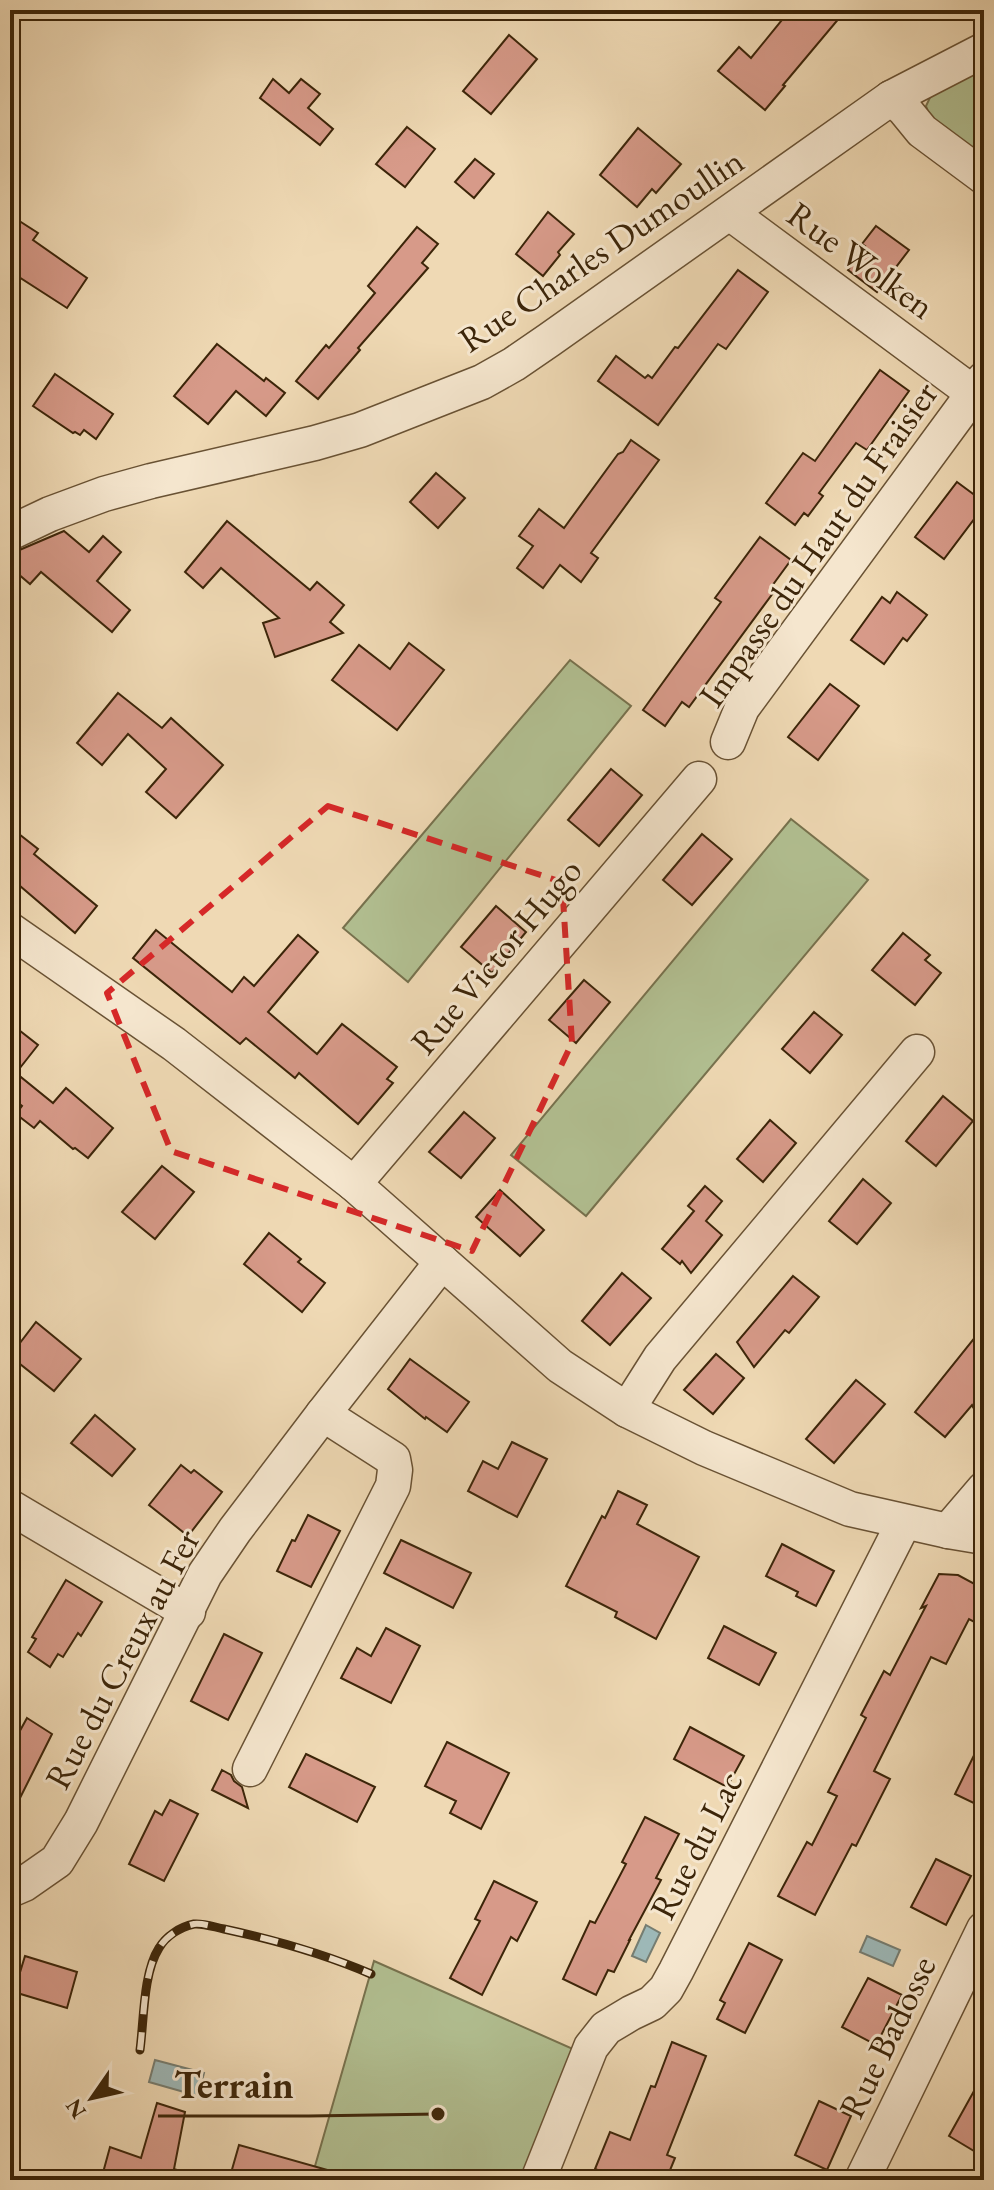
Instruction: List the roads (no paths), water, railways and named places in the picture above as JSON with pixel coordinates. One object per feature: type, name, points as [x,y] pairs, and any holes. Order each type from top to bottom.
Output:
[{"type":"street","name":"Rue Charles Dumoullin","points":[[10,533],[104,494],[360,430],[482,382],[538,348],[891,98],[984,50]]},
{"type":"street","points":[[891,98],[922,131],[984,177]]},
{"type":"street","name":"Rue Wolken","points":[[730,213],[981,391]]},
{"type":"street","name":"Impasse du Haut du Fraisier","points":[[728,742],[742,708],[981,391]]},
{"type":"street","name":"Rue Victor Hugo","points":[[354,1184],[699,779]]},
{"type":"street","points":[[10,930],[174,1044],[354,1184],[560,1366],[627,1410],[704,1448],[850,1509],[984,1537]]},
{"type":"street","points":[[627,1410],[660,1358],[917,1052]]},
{"type":"street","name":"Rue du Creux au Fer","points":[[10,1890],[57,1861],[81,1822],[205,1574],[323,1414],[442,1262]]},
{"type":"street","points":[[250,1769],[393,1486],[393,1459],[323,1414]]},
{"type":"street","points":[[948,1531],[984,1489]]},
{"type":"street","points":[[10,1507],[188,1612]]},
{"type":"street","name":"Rue du Lac","points":[[538,2180],[591,2047],[606,2028],[652,2003],[666,1989],[904,1522]]},
{"type":"street","name":"Rue Badosse","points":[[862,2180],[984,1929]]},
{"type":"water","points":[[646,1925],[660,1933],[646,1962],[632,1956]]},
{"type":"water","points":[[867,1936],[900,1950],[893,1966],[860,1952]]},
{"type":"water","points":[[155,2060],[204,2073],[198,2096],[149,2082]]},
{"type":"railway","points":[[140,2050],[147,1983],[154,1958],[165,1940],[189,1925],[205,1925],[280,1943],[371,1974]]},
{"type":"place","name":"Terrain","points":[[438,2114]]}]
